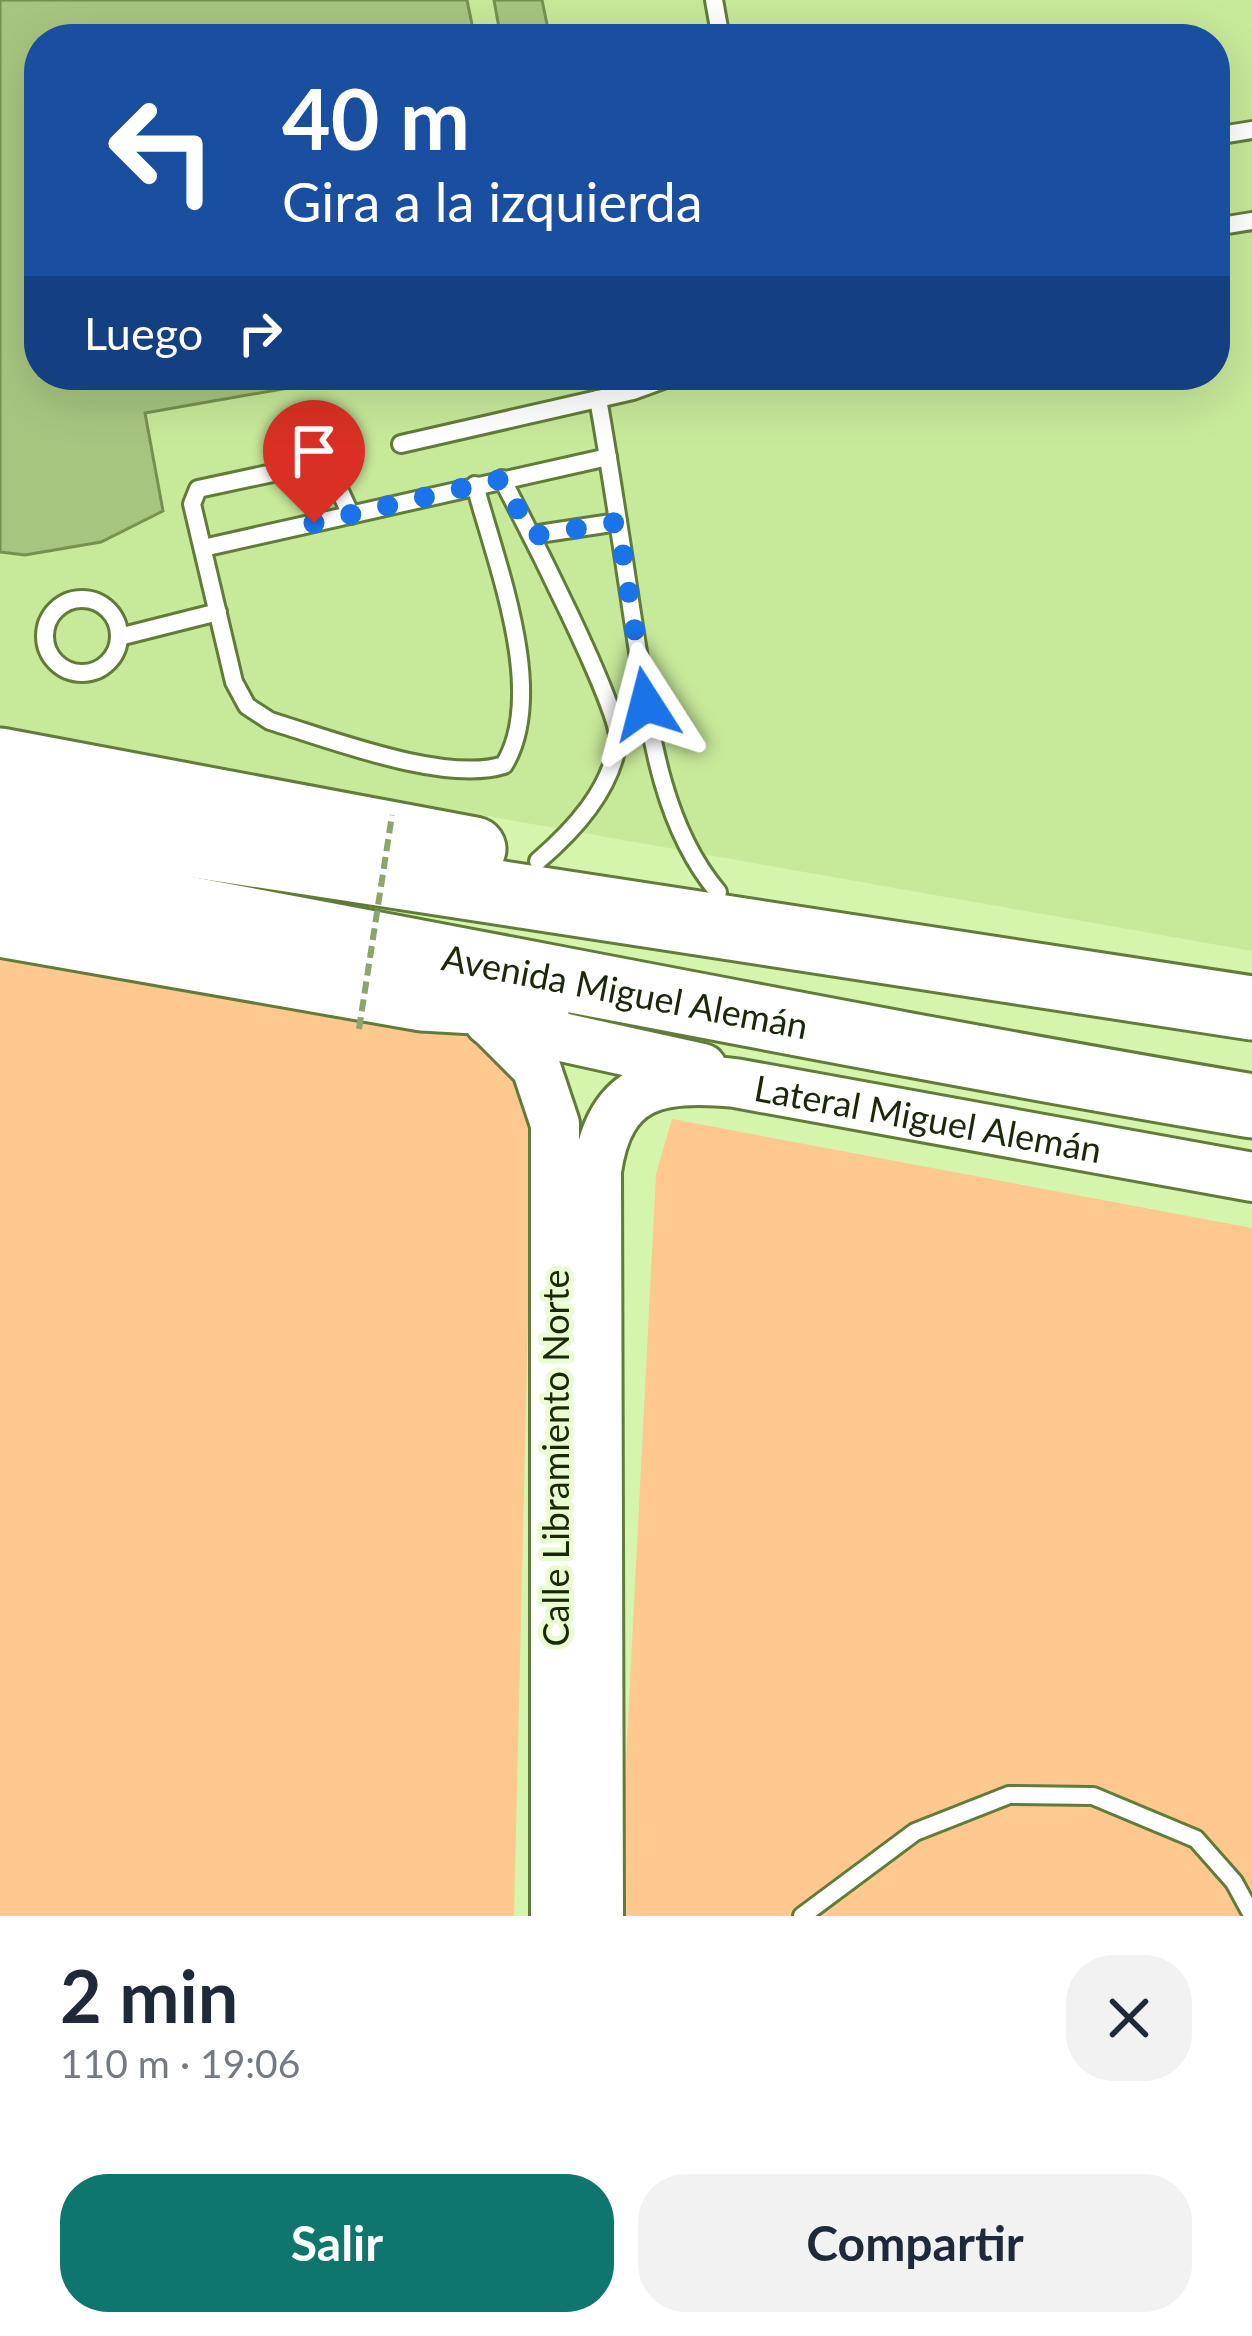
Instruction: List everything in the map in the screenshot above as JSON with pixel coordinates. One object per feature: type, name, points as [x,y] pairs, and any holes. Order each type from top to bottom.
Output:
[{"type":"highway","points":[[0,760],[777,901],[952,965]]},
{"type":"highway","name":"Avenida Miguel Alemán","points":[[0,816],[1252,1008]]},
{"type":"highway","name":"Avenida Miguel Alemán","points":[[0,874],[568,978],[937,1053],[1252,1106]]},
{"type":"highway","points":[[0,925],[422,999],[493,1003],[733,1042],[844,1052],[937,1053]]},
{"type":"street","points":[[422,999],[491,1022],[860,1103]]},
{"type":"street","name":"Calle Libramiento Norte","points":[[491,1022],[536,1067],[555,1124],[555,1916]]},
{"type":"street","name":"Lateral Miguel Alemán","points":[[615,1117],[642,1088],[676,1079],[734,1083],[1252,1178]]},
{"type":"street","name":"Calle Libramiento Norte","points":[[599,1916],[596,1171],[600,1145],[615,1117]]},
{"type":"lane","points":[[401,444],[628,390]]},
{"type":"lane","points":[[598,399],[652,737],[680,830],[696,866],[718,892]]},
{"type":"lane","points":[[202,548],[608,457]]},
{"type":"lane","points":[[351,515],[332,474],[315,464],[198,489],[192,504],[234,682],[248,706],[270,721],[444,769],[485,772],[504,766],[517,744],[523,684],[476,485]]},
{"type":"lane","points":[[502,479],[584,647],[620,736],[607,780],[562,841],[538,861]]},
{"type":"lane","points":[[532,536],[618,522]]},
{"type":"lane","points":[[88,600],[110,613],[119,637],[110,660],[88,673],[75,673],[53,660],[45,637],[53,613],[63,604],[88,600]]},
{"type":"lane","points":[[119,637],[218,612]]},
{"type":"lane","points":[[620,736],[652,737]]},
{"type":"lane","points":[[802,1916],[915,1832],[1009,1795],[1094,1796],[1196,1839],[1234,1882],[1252,1915]]},
{"type":"path","points":[[358,1029],[392,815]]},
{"type":"shaded area","points":[[0,0],[1252,0],[1252,951],[0,730]]},
{"type":"shaded area","points":[[0,946],[452,1027],[503,1057],[533,1110],[514,1916],[0,1916]]},
{"type":"shaded area","points":[[672,1119],[1252,1228],[1252,1916],[618,1916],[656,1174]]},
{"type":"building","points":[[0,0],[467,0],[472,24],[24,24],[24,390],[276,390],[145,413],[163,511],[101,542],[25,555],[0,552]]},
{"type":"building","points":[[494,0],[542,0],[547,24],[498,24]]},
{"type":"route","points":[[314,523],[502,479],[532,536],[618,522],[646,704]]}]
